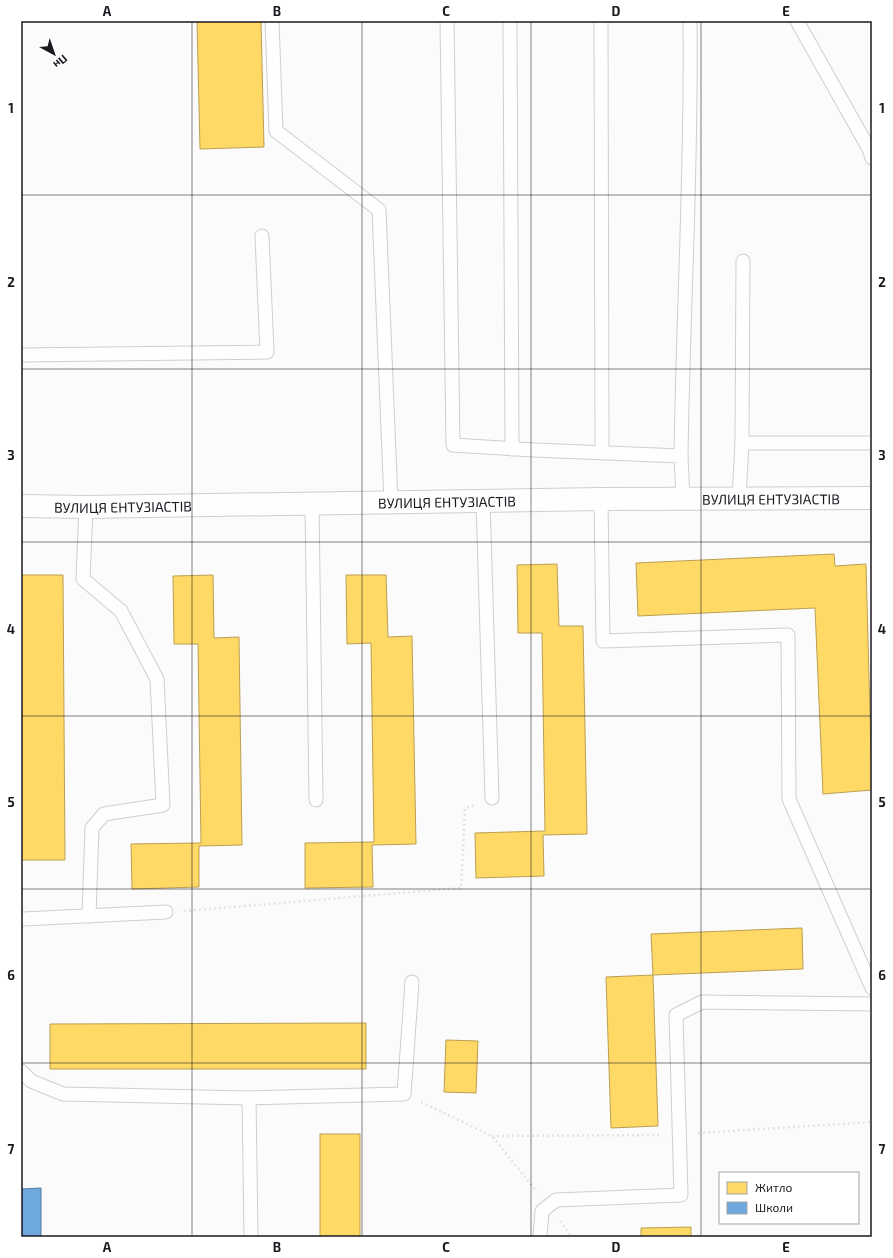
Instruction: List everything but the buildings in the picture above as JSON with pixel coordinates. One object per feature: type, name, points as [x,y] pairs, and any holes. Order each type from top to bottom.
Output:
[{"type":"street","name":"ВУЛИЦЯ ЕНТУЗІАСТІВ","points":[[21,506],[86,507],[601,499],[872,498]]},
{"type":"lane","points":[[272,21],[276,131],[378,210],[391,502]]},
{"type":"lane","points":[[447,21],[453,445],[681,456]]},
{"type":"lane","points":[[510,21],[512,449]]},
{"type":"lane","points":[[601,21],[602,453]]},
{"type":"lane","points":[[683,499],[681,456],[682,341],[691,93],[690,21]]},
{"type":"lane","points":[[797,21],[869,149],[872,158]]},
{"type":"lane","points":[[21,355],[267,352],[262,236]]},
{"type":"lane","points":[[739,498],[742,443],[743,261]]},
{"type":"lane","points":[[742,443],[872,443]]},
{"type":"lane","points":[[601,499],[603,641],[788,635],[789,799],[872,988]]},
{"type":"lane","points":[[483,501],[492,798]]},
{"type":"lane","points":[[312,503],[316,800]]},
{"type":"lane","points":[[86,507],[83,578],[121,611],[157,679],[163,805],[104,814],[92,828],[89,916]]},
{"type":"lane","points":[[23,919],[166,912]]},
{"type":"lane","points":[[21,1071],[31,1081],[63,1094],[249,1098],[404,1094],[412,982]]},
{"type":"lane","points":[[540,1237],[542,1211],[556,1200],[681,1195],[676,1015],[702,1002],[872,1004]]},
{"type":"lane","points":[[249,1098],[251,1237]]},
{"type":"path","points":[[166,912],[461,888],[465,808],[492,798]]},
{"type":"path","points":[[404,1094],[492,1136],[548,1206]]}]
